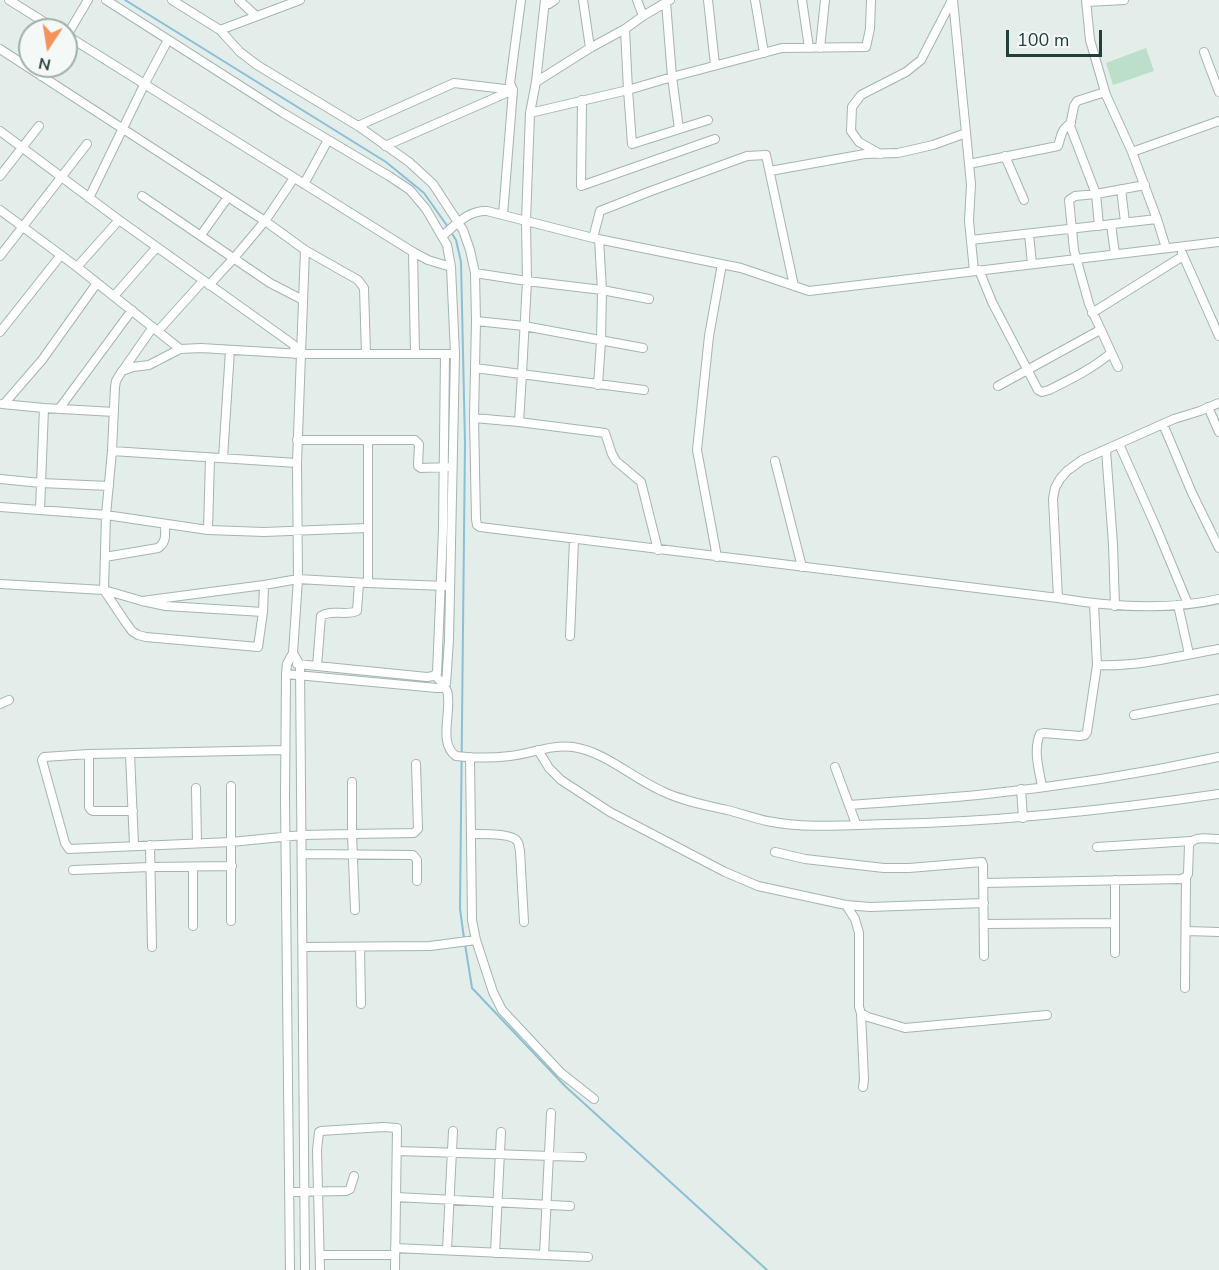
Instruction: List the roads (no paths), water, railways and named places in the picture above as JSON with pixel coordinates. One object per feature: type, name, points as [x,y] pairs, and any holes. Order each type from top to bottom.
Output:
[{"type":"street","points":[[9,0],[38,18]]},
{"type":"street","points":[[77,18],[88,0]]},
{"type":"street","points":[[106,0],[283,113],[410,190],[426,209],[447,245],[451,267],[455,354],[452,467],[438,670],[435,675],[428,677],[287,664]]},
{"type":"street","points":[[172,0],[220,30],[240,52],[257,65],[358,126],[409,162],[433,184],[459,223],[470,250],[475,273],[474,418],[476,519],[480,527],[1094,604],[1178,605],[1219,599]]},
{"type":"street","points":[[239,0],[256,16]]},
{"type":"street","points":[[220,30],[300,0]]},
{"type":"street","points":[[502,215],[513,90],[510,83],[521,0]]},
{"type":"street","points":[[519,422],[526,281],[530,113],[545,2],[549,4],[555,0]]},
{"type":"street","points":[[583,0],[590,48]]},
{"type":"street","points":[[637,0],[643,16]]},
{"type":"street","points":[[708,0],[716,65]]},
{"type":"street","points":[[755,0],[764,53]]},
{"type":"street","points":[[802,0],[809,48]]},
{"type":"street","points":[[820,48],[825,0]]},
{"type":"street","points":[[530,113],[628,90],[782,48],[866,47],[870,29],[871,0]]},
{"type":"street","points":[[953,0],[971,184],[970,240],[976,271],[1038,390],[1042,392],[1049,390],[1086,371],[1111,352]]},
{"type":"street","points":[[880,154],[859,142],[851,132],[852,107],[861,94],[906,72],[921,60],[953,0]]},
{"type":"street","points":[[1124,0],[1086,1],[1090,40],[1105,92],[1145,185],[1166,248]]},
{"type":"street","points":[[536,81],[668,1],[672,77],[679,129]]},
{"type":"street","points":[[625,29],[632,144],[708,120]]},
{"type":"street","points":[[89,198],[168,40]]},
{"type":"street","points":[[78,44],[413,252],[439,265],[451,267]]},
{"type":"street","points":[[0,49],[18,61]]},
{"type":"street","points":[[1204,52],[1219,92]]},
{"type":"street","points":[[44,78],[265,221],[305,250],[358,280],[362,284],[365,295],[366,354]]},
{"type":"street","points":[[358,126],[454,83],[513,90]]},
{"type":"street","points":[[384,146],[513,90]]},
{"type":"street","points":[[1099,226],[1096,194],[1071,131],[1071,123],[1077,101],[1105,92]]},
{"type":"street","points":[[582,100],[581,186],[715,139]]},
{"type":"street","points":[[1132,152],[1219,121]]},
{"type":"street","points":[[969,164],[1058,146],[1061,134],[1071,123]]},
{"type":"street","points":[[0,176],[39,126]]},
{"type":"street","points":[[0,131],[119,220],[294,345],[298,354]]},
{"type":"street","points":[[770,171],[865,154],[898,153],[933,145],[966,133]]},
{"type":"street","points":[[304,184],[328,140]]},
{"type":"street","points":[[0,256],[87,144]]},
{"type":"street","points":[[598,385],[603,290],[596,238],[600,211],[747,156],[766,155],[794,286]]},
{"type":"street","points":[[1005,156],[1024,200]]},
{"type":"street","points":[[264,585],[260,644],[256,647],[138,635],[124,620],[104,590],[106,515],[116,381],[155,329],[234,258],[265,221],[294,178]]},
{"type":"street","points":[[1118,367],[1092,313],[1074,250],[1070,200],[1075,195],[1096,194],[1145,185]]},
{"type":"street","points":[[1121,189],[1125,222]]},
{"type":"street","points":[[142,196],[270,283],[303,300]]},
{"type":"street","points":[[201,235],[228,197]]},
{"type":"street","points":[[0,210],[77,267],[180,350]]},
{"type":"street","points":[[442,236],[465,216],[487,211],[596,238],[741,268],[809,291],[1219,242]]},
{"type":"street","points":[[970,240],[1157,219]]},
{"type":"street","points":[[77,267],[119,220]]},
{"type":"street","points":[[1111,224],[1115,254]]},
{"type":"street","points":[[1029,234],[1032,264]]},
{"type":"street","points":[[1179,246],[1219,336]]},
{"type":"street","points":[[114,296],[157,247]]},
{"type":"street","points":[[290,1270],[286,674],[287,664],[293,653],[298,579],[298,354],[305,250]]},
{"type":"street","points":[[413,252],[415,354]]},
{"type":"street","points":[[0,332],[61,255]]},
{"type":"street","points":[[1092,313],[1183,256]]},
{"type":"street","points":[[717,557],[697,450],[709,336],[722,264]]},
{"type":"street","points":[[475,273],[603,290],[649,299]]},
{"type":"street","points":[[2,404],[42,360],[97,283]]},
{"type":"street","points":[[59,409],[132,310]]},
{"type":"street","points":[[476,321],[524,326],[643,348]]},
{"type":"street","points":[[998,386],[1100,330]]},
{"type":"street","points":[[122,371],[149,365],[180,350],[201,348],[298,354],[455,354]]},
{"type":"street","points":[[223,458],[230,350]]},
{"type":"street","points":[[445,354],[443,468],[447,677],[445,686]]},
{"type":"street","points":[[475,368],[644,390]]},
{"type":"street","points":[[1058,598],[1053,499],[1060,479],[1082,460],[1163,424],[1219,403]]},
{"type":"street","points":[[2,404],[114,412]]},
{"type":"street","points":[[1208,407],[1219,432]]},
{"type":"street","points":[[40,510],[44,408]]},
{"type":"street","points":[[474,418],[597,431],[607,435],[616,461],[641,482],[658,550]]},
{"type":"street","points":[[1163,424],[1192,493],[1219,548]]},
{"type":"street","points":[[297,440],[415,440],[419,444],[418,466],[421,468],[452,467]]},
{"type":"street","points":[[317,666],[321,616],[357,611],[363,583],[368,528],[368,440]]},
{"type":"street","points":[[1119,444],[1188,604]]},
{"type":"street","points":[[1106,450],[1115,606]]},
{"type":"street","points":[[112,451],[297,462]]},
{"type":"street","points":[[208,530],[210,458]]},
{"type":"street","points":[[776,461],[802,567]]},
{"type":"street","points":[[0,479],[109,486]]},
{"type":"street","points":[[0,507],[106,515],[208,530],[264,532],[368,528]]},
{"type":"street","points":[[105,557],[158,548],[165,542],[165,524]]},
{"type":"street","points":[[570,636],[574,540]]},
{"type":"street","points":[[142,601],[298,579],[445,586]]},
{"type":"street","points":[[0,584],[104,590],[166,606],[263,612]]},
{"type":"street","points":[[1042,786],[1036,747],[1038,735],[1044,733],[1085,735],[1087,732],[1097,664],[1094,604]]},
{"type":"street","points":[[1178,605],[1189,654]]},
{"type":"street","points":[[1097,664],[1115,665],[1157,661],[1219,649]]},
{"type":"street","points":[[293,653],[300,665],[305,1270]]},
{"type":"street","points":[[286,674],[437,688],[445,686]]},
{"type":"street","points":[[435,675],[445,686],[448,695],[447,739],[452,753],[464,757],[510,757],[560,746],[574,747],[606,759],[664,793],[757,819],[790,824],[856,824],[1023,818],[1219,794]]},
{"type":"street","points":[[1134,715],[1219,699]]},
{"type":"street","points":[[0,704],[9,700]]},
{"type":"street","points":[[285,750],[89,754],[42,758],[42,762],[65,843],[69,849],[231,842],[302,835],[414,833],[418,829],[416,764]]},
{"type":"street","points":[[538,750],[549,768],[561,780],[610,812],[725,872],[758,886],[870,908],[984,903]]},
{"type":"street","points":[[89,754],[89,807],[91,810],[133,811]]},
{"type":"street","points":[[130,754],[134,845]]},
{"type":"street","points":[[464,757],[471,834],[472,941],[502,1010],[561,1073],[594,1100]]},
{"type":"street","points":[[849,805],[978,795],[1219,757]]},
{"type":"street","points":[[835,767],[856,824]]},
{"type":"street","points":[[352,782],[355,910]]},
{"type":"street","points":[[231,786],[231,921]]},
{"type":"street","points":[[196,788],[197,843]]},
{"type":"street","points":[[1022,789],[1023,818]]},
{"type":"street","points":[[471,834],[514,837],[517,840],[520,851],[524,922]]},
{"type":"street","points":[[1096,847],[1219,839]]},
{"type":"street","points":[[1185,988],[1186,877],[1191,841]]},
{"type":"street","points":[[150,845],[152,947]]},
{"type":"street","points":[[775,852],[806,859],[884,868],[982,862],[984,956]]},
{"type":"street","points":[[302,854],[413,855],[417,860],[417,881]]},
{"type":"street","points":[[73,870],[232,866]]},
{"type":"street","points":[[193,867],[194,926]]},
{"type":"street","points":[[984,883],[1181,879],[1186,877]]},
{"type":"street","points":[[1115,880],[1115,953]]},
{"type":"street","points":[[846,905],[855,919],[858,933],[863,1087]]},
{"type":"street","points":[[984,924],[1115,923]]},
{"type":"street","points":[[1186,931],[1219,932]]},
{"type":"street","points":[[303,947],[430,946],[472,941]]},
{"type":"street","points":[[360,946],[361,1004]]},
{"type":"street","points":[[287,1013],[303,1013]]},
{"type":"street","points":[[861,1013],[905,1028],[1047,1015]]},
{"type":"street","points":[[544,1255],[551,1113]]},
{"type":"street","points":[[320,1270],[317,1137],[321,1131],[383,1127],[397,1128],[395,1270]]},
{"type":"street","points":[[447,1250],[453,1131]]},
{"type":"street","points":[[495,1253],[501,1132]]},
{"type":"street","points":[[399,1151],[582,1157]]},
{"type":"street","points":[[289,1192],[346,1191],[350,1189],[354,1176]]},
{"type":"street","points":[[396,1197],[570,1206]]},
{"type":"street","points":[[290,1216],[304,1216]]},
{"type":"street","points":[[320,1255],[447,1250],[588,1257]]},
{"type":"waterway","points":[[125,0],[386,162],[424,193],[448,227]]},
{"type":"waterway","points":[[451,232],[456,240],[461,262],[465,443],[460,909],[464,938]]},
{"type":"waterway","points":[[465,944],[472,988],[565,1086],[767,1270]]}]
